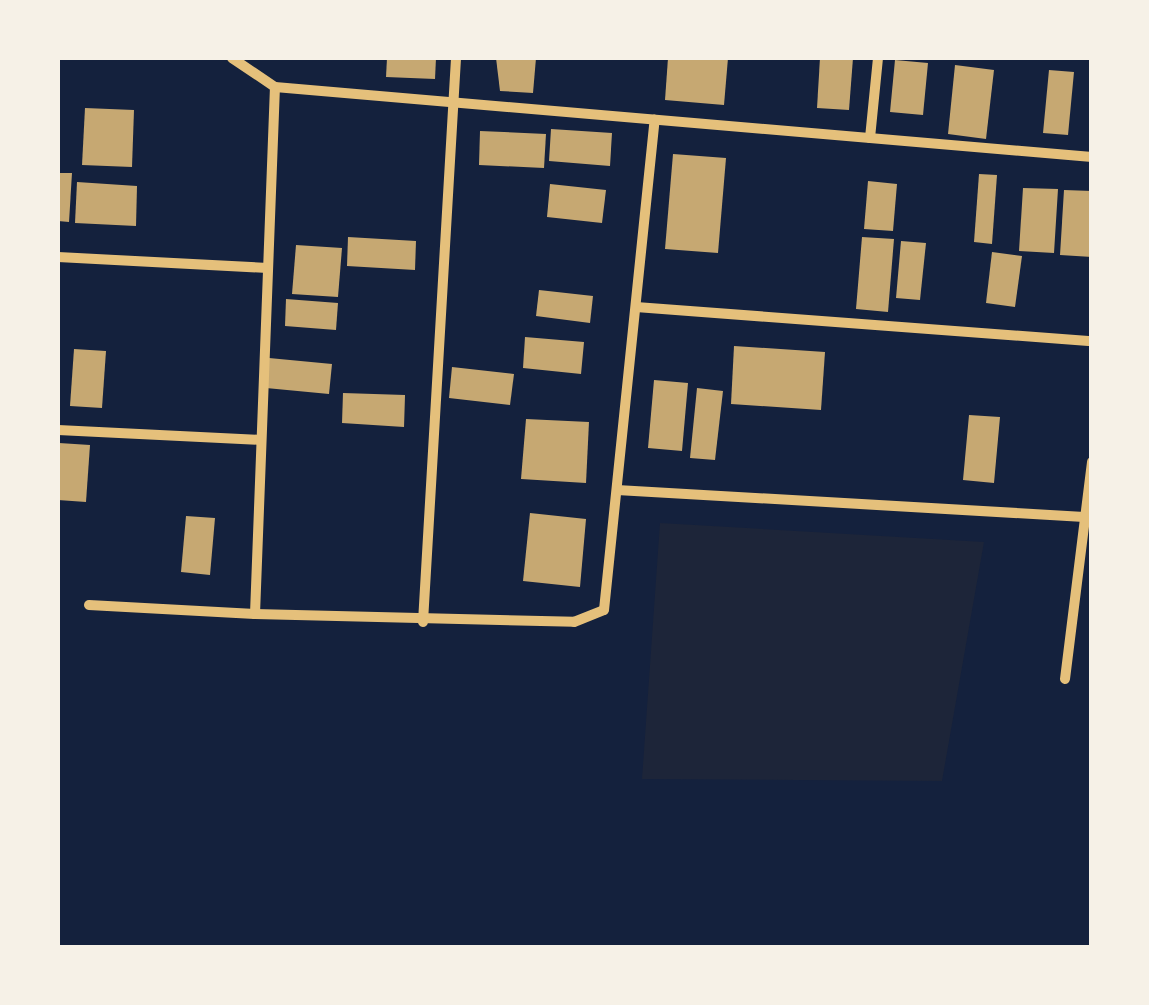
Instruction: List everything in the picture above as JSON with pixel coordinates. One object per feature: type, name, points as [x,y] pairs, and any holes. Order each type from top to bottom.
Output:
[{"type":"street","points":[[232,58],[275,87],[1092,157]]},
{"type":"street","points":[[424,622],[456,58]]},
{"type":"street","points":[[870,138],[878,58]]},
{"type":"street","points":[[255,614],[275,87]]},
{"type":"street","points":[[88,605],[424,622],[595,617],[611,599],[617,490],[654,120]]},
{"type":"street","points":[[58,257],[268,268]]},
{"type":"street","points":[[636,307],[1092,341]]},
{"type":"street","points":[[58,430],[261,440]]},
{"type":"street","points":[[1065,679],[1092,462]]},
{"type":"street","points":[[617,490],[1084,518]]},
{"type":"shaded area","points":[[660,523],[984,542],[942,781],[642,779]]},
{"type":"building","points":[[387,58],[436,58],[435,79],[386,77]]},
{"type":"building","points":[[496,58],[536,58],[533,93],[500,91]]},
{"type":"building","points":[[668,58],[728,58],[724,105],[665,100]]},
{"type":"building","points":[[820,58],[853,58],[849,110],[817,108]]},
{"type":"building","points":[[895,60],[928,63],[923,115],[890,112]]},
{"type":"building","points":[[955,65],[994,70],[986,139],[948,134]]},
{"type":"building","points":[[1049,70],[1074,72],[1068,135],[1043,133]]},
{"type":"building","points":[[85,108],[134,110],[132,167],[82,165]]},
{"type":"building","points":[[551,129],[612,133],[610,166],[549,161]]},
{"type":"building","points":[[480,131],[546,134],[544,168],[479,165]]},
{"type":"building","points":[[673,154],[726,158],[718,253],[665,249]]},
{"type":"building","points":[[58,173],[72,173],[69,222],[58,221]]},
{"type":"building","points":[[979,174],[997,175],[992,244],[974,242]]},
{"type":"building","points":[[868,181],[897,184],[893,231],[864,229]]},
{"type":"building","points":[[77,182],[137,186],[136,226],[75,223]]},
{"type":"building","points":[[550,184],[606,190],[602,223],[547,217]]},
{"type":"building","points":[[1023,188],[1058,189],[1054,253],[1019,251]]},
{"type":"building","points":[[1064,190],[1092,191],[1092,257],[1060,255]]},
{"type":"building","points":[[348,237],[416,241],[415,270],[347,266]]},
{"type":"building","points":[[862,237],[894,239],[888,312],[856,309]]},
{"type":"building","points":[[901,241],[926,243],[920,300],[896,298]]},
{"type":"building","points":[[296,245],[342,248],[338,297],[292,294]]},
{"type":"building","points":[[992,252],[1022,256],[1015,307],[986,303]]},
{"type":"building","points":[[539,290],[593,296],[590,323],[536,316]]},
{"type":"building","points":[[286,299],[338,303],[336,330],[285,326]]},
{"type":"building","points":[[525,337],[584,342],[581,374],[523,368]]},
{"type":"building","points":[[734,346],[825,352],[821,410],[731,404]]},
{"type":"building","points":[[74,349],[106,351],[102,408],[70,406]]},
{"type":"building","points":[[269,358],[332,364],[329,394],[266,388]]},
{"type":"building","points":[[452,367],[514,374],[510,405],[449,398]]},
{"type":"building","points":[[654,380],[688,383],[682,451],[648,448]]},
{"type":"building","points":[[697,388],[723,391],[715,460],[690,458]]},
{"type":"building","points":[[343,393],[405,395],[404,427],[342,423]]},
{"type":"building","points":[[969,415],[1000,417],[994,483],[963,480]]},
{"type":"building","points":[[526,419],[589,422],[586,483],[521,479]]},
{"type":"building","points":[[59,443],[90,445],[86,502],[58,500]]},
{"type":"building","points":[[530,513],[586,519],[580,587],[523,581]]},
{"type":"building","points":[[186,516],[215,518],[210,575],[181,572]]}]
